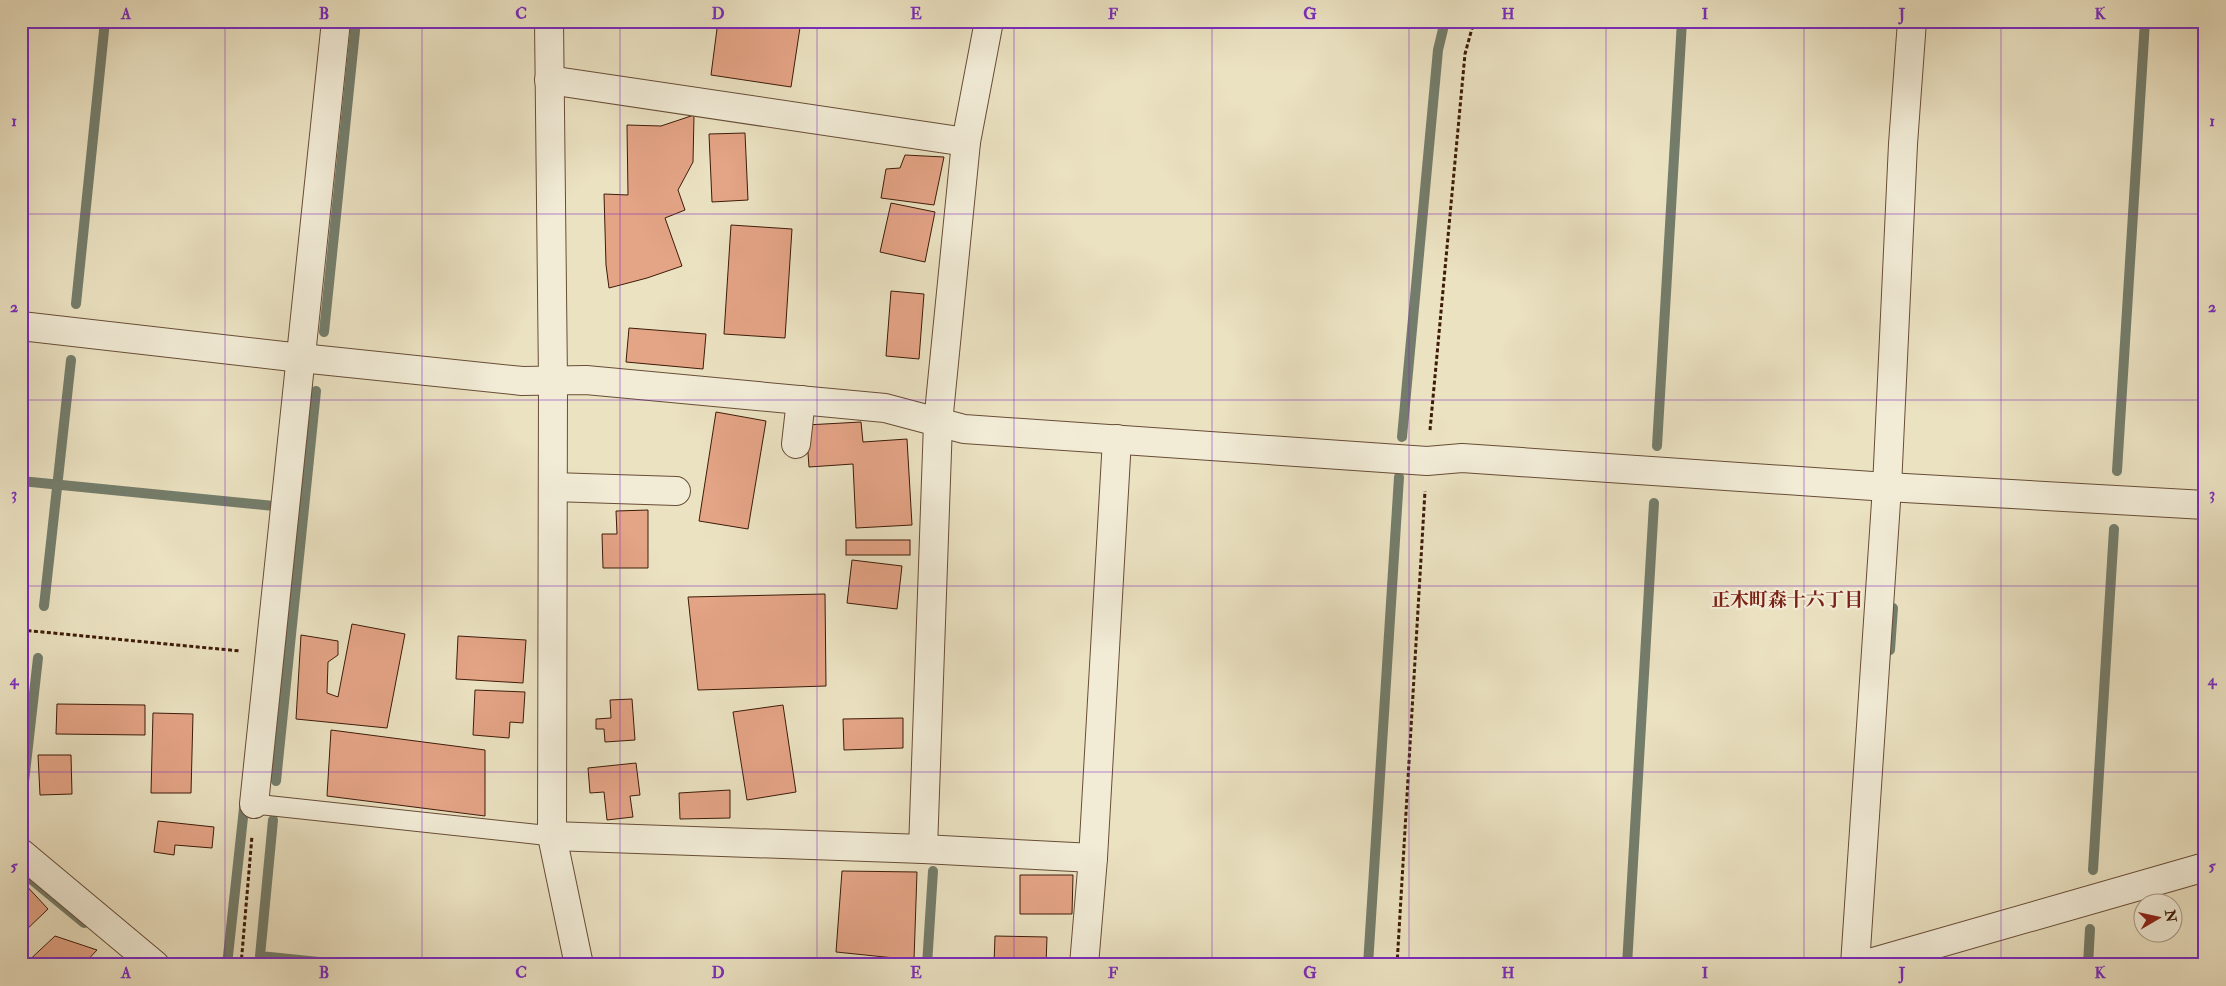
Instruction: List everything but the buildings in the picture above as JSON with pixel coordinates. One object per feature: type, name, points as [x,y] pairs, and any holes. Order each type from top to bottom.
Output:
[{"type":"street","points":[[254,804],[336,21]]},
{"type":"street","points":[[549,21],[553,381],[552,836],[579,965]]},
{"type":"street","points":[[923,849],[938,423],[966,142],[990,21]]},
{"type":"street","points":[[1855,965],[1887,488],[1903,144],[1912,21]]},
{"type":"street","points":[[549,80],[966,142]]},
{"type":"street","points":[[21,326],[522,381],[586,380],[885,408],[964,429],[1117,438],[1427,461],[1462,458],[1887,488],[2205,505]]},
{"type":"street","points":[[796,444],[801,400]]},
{"type":"street","points":[[1084,965],[1117,438]]},
{"type":"street","points":[[553,487],[676,491]]},
{"type":"street","points":[[552,836],[923,849],[1092,858]]},
{"type":"street","points":[[21,854],[155,965]]},
{"type":"street","points":[[1863,965],[2205,867]]},
{"type":"lane","points":[[254,804],[552,836]]},
{"type":"path","points":[[21,630],[270,654]]},
{"type":"path","points":[[241,965],[254,804]]},
{"type":"waterway","points":[[76,304],[105,21]]},
{"type":"waterway","points":[[324,332],[356,21]]},
{"type":"waterway","points":[[1402,437],[1438,50],[1445,21]]},
{"type":"waterway","points":[[1657,446],[1682,21]]},
{"type":"waterway","points":[[2117,471],[2145,21]]},
{"type":"waterway","points":[[44,606],[71,360]]},
{"type":"waterway","points":[[276,781],[316,391]]},
{"type":"waterway","points":[[1368,965],[1399,477]]},
{"type":"waterway","points":[[21,481],[274,506]]},
{"type":"waterway","points":[[1627,965],[1654,503]]},
{"type":"waterway","points":[[2093,870],[2114,529]]},
{"type":"waterway","points":[[1890,650],[1893,608]]},
{"type":"waterway","points":[[21,808],[38,658]]},
{"type":"waterway","points":[[227,965],[245,799]]},
{"type":"waterway","points":[[273,820],[260,956],[348,965]]},
{"type":"waterway","points":[[21,871],[84,923]]},
{"type":"waterway","points":[[927,965],[933,871]]},
{"type":"waterway","points":[[2088,965],[2090,929]]},
{"type":"district","name":"正木町森十六丁目","points":[[1787,599]]}]
